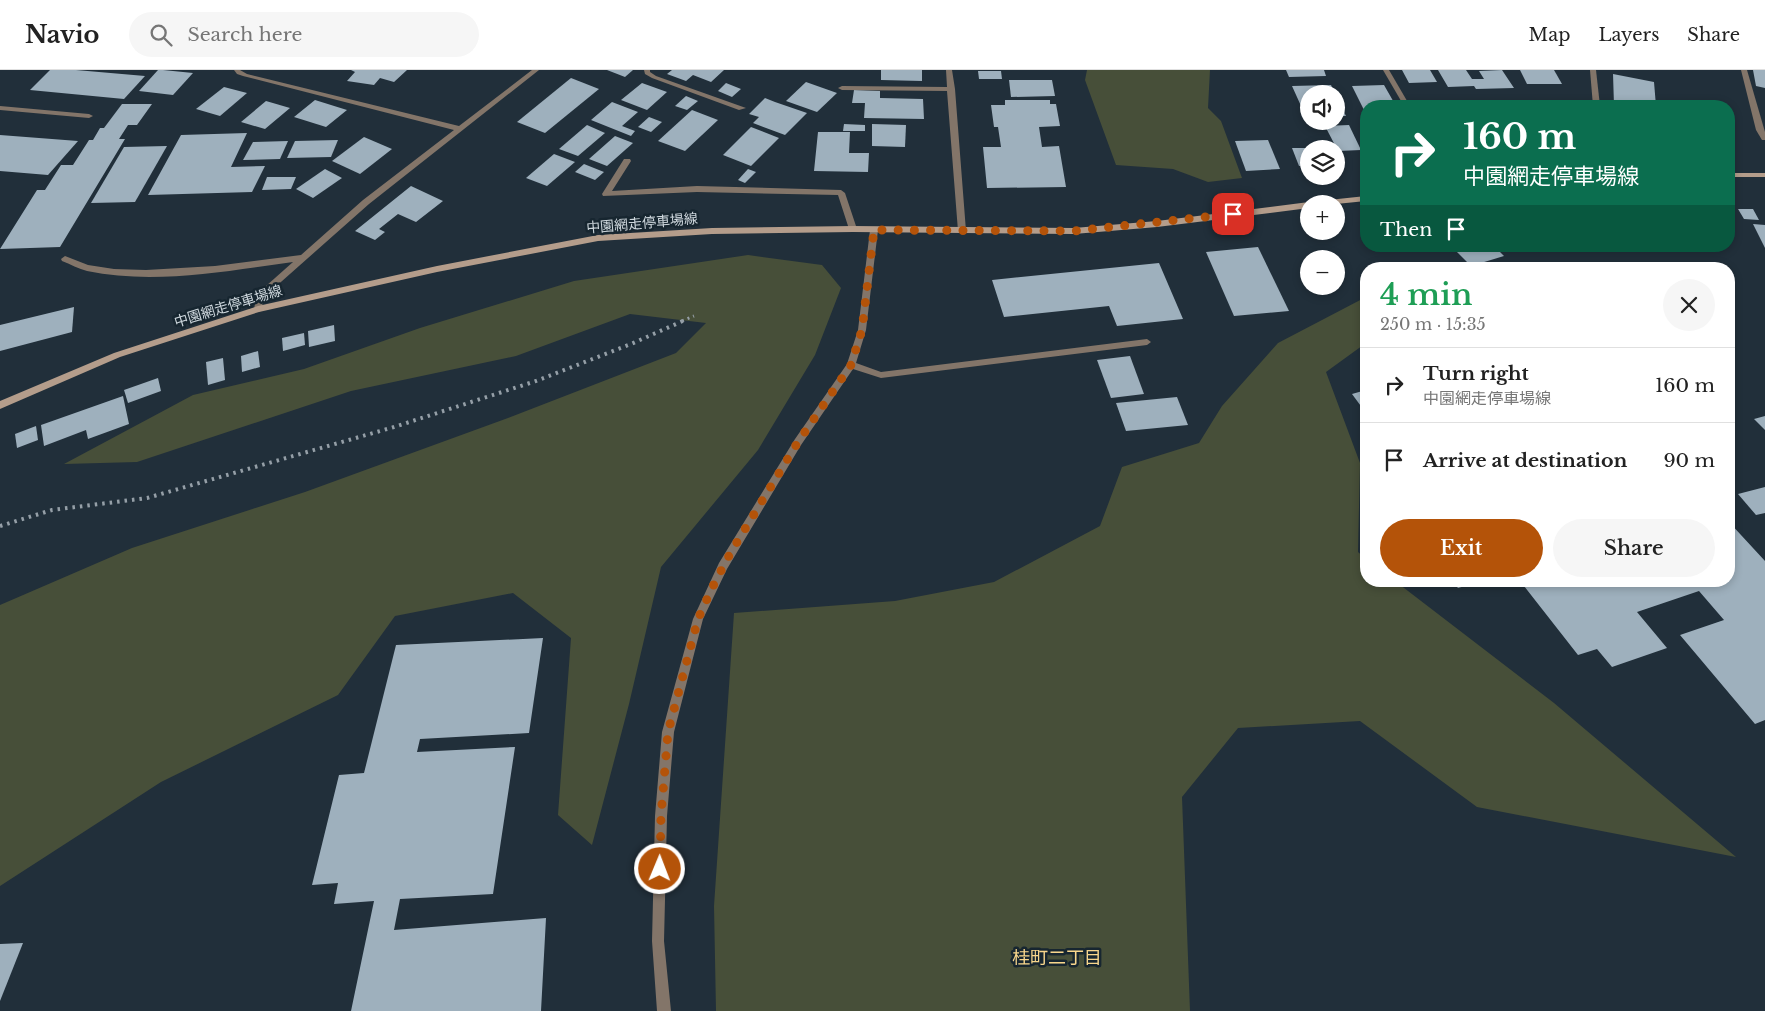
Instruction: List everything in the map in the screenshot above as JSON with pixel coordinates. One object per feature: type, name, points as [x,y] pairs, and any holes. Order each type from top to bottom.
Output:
[{"type":"main road","points":[[1735,175],[1765,175]]},
{"type":"main road","points":[[1345,201],[1360,199]]},
{"type":"main road","name":"中園網走停車場線","points":[[0,406],[117,355],[258,308],[437,269],[598,238],[712,231],[853,229],[1074,231],[1157,224],[1300,206]]},
{"type":"street","points":[[237,70],[245,76],[460,129]]},
{"type":"street","points":[[258,308],[260,296],[366,202],[536,70]]},
{"type":"street","points":[[647,70],[646,73],[654,77],[742,108]]},
{"type":"street","points":[[949,70],[962,231]]},
{"type":"street","points":[[1386,70],[1404,100]]},
{"type":"street","points":[[1593,70],[1597,100]]},
{"type":"street","points":[[1744,70],[1760,130],[1765,138]]},
{"type":"street","points":[[842,88],[951,89]]},
{"type":"street","points":[[0,108],[89,116]]},
{"type":"street","points":[[627,161],[606,194],[697,189],[841,193],[853,229]]},
{"type":"street","points":[[664,1011],[658,941],[661,816],[668,732],[698,619],[723,566],[747,525],[798,442],[851,365],[862,330],[874,230]]},
{"type":"street","points":[[66,260],[76,266],[101,272],[167,273],[302,258]]},
{"type":"street","points":[[851,365],[881,375],[1147,342]]},
{"type":"green space","points":[[1087,70],[1210,70],[1208,108],[1221,121],[1242,178],[1208,182],[1173,169],[1116,165],[1085,80]]},
{"type":"green space","points":[[748,255],[822,265],[841,288],[815,355],[758,450],[661,567],[629,704],[592,845],[558,815],[571,638],[513,593],[395,616],[338,695],[161,782],[0,886],[0,605],[132,548],[305,492],[508,418],[676,353],[706,323],[630,314],[516,356],[351,391],[137,462],[64,464],[193,395],[304,369],[420,328],[574,281]]},
{"type":"green space","points":[[1360,300],[1360,347],[1326,372],[1360,463],[1358,552],[1360,554],[1360,587],[1403,587],[1554,703],[1736,857],[1477,807],[1360,721],[1238,728],[1182,797],[1190,1011],[716,1011],[714,906],[734,613],[895,601],[994,582],[1100,526],[1122,467],[1199,443],[1222,406],[1278,343]]},
{"type":"building","points":[[50,70],[76,70],[145,76],[124,99],[30,90]]},
{"type":"building","points":[[158,70],[193,73],[173,95],[139,91]]},
{"type":"building","points":[[351,70],[407,70],[394,82],[380,78],[374,85],[347,81],[355,72]]},
{"type":"building","points":[[607,70],[633,70],[625,77]]},
{"type":"building","points":[[672,70],[724,70],[711,82],[693,75],[686,81],[667,74]]},
{"type":"building","points":[[881,70],[922,70],[922,81],[881,80]]},
{"type":"building","points":[[1286,70],[1324,70],[1326,76],[1289,77]]},
{"type":"building","points":[[1402,70],[1430,70],[1437,82],[1409,83]]},
{"type":"building","points":[[1438,70],[1466,70],[1472,79],[1484,79],[1479,71],[1502,70],[1514,88],[1476,89],[1474,86],[1448,87]]},
{"type":"building","points":[[1520,70],[1554,70],[1562,84],[1527,84]]},
{"type":"building","points":[[1753,70],[1765,70],[1765,88],[1756,86]]},
{"type":"building","points":[[978,71],[1001,71],[1002,79],[979,79]]},
{"type":"building","points":[[1613,74],[1654,82],[1656,100],[1614,100]]},
{"type":"building","points":[[571,78],[599,89],[545,133],[517,122]]},
{"type":"building","points":[[1009,80],[1052,80],[1055,96],[1011,97]]},
{"type":"building","points":[[806,82],[837,93],[817,112],[786,101]]},
{"type":"building","points":[[642,83],[667,92],[647,110],[621,100]]},
{"type":"building","points":[[726,83],[741,89],[732,97],[718,91]]},
{"type":"building","points":[[1384,85],[1393,100],[1360,100],[1360,102],[1352,86]]},
{"type":"building","points":[[1292,86],[1300,86],[1300,104]]},
{"type":"building","points":[[224,87],[247,93],[220,116],[196,109]]},
{"type":"building","points":[[854,90],[880,91],[880,98],[923,99],[924,119],[864,118],[865,103],[852,103]]},
{"type":"building","points":[[686,96],[698,101],[687,110],[675,106]]},
{"type":"building","points":[[765,98],[807,113],[785,135],[753,123],[759,117],[749,114]]},
{"type":"building","points":[[315,100],[347,110],[326,127],[294,117]]},
{"type":"building","points":[[1005,100],[1050,100],[1050,104],[1056,104],[1060,126],[1039,127],[1042,147],[1059,146],[1066,187],[987,188],[983,147],[1001,147],[998,127],[994,127],[991,105],[1005,105]]},
{"type":"building","points":[[266,101],[290,108],[265,129],[241,122]]},
{"type":"building","points":[[612,102],[638,112],[622,126],[635,131],[631,136],[591,120]]},
{"type":"building","points":[[122,104],[152,104],[137,125],[128,125],[119,139],[125,139],[60,247],[0,249],[37,190],[45,190],[61,165],[73,165],[89,140],[93,140],[100,128],[104,128]]},
{"type":"building","points":[[692,110],[718,120],[685,151],[658,141]]},
{"type":"building","points":[[649,117],[662,122],[651,132],[638,127]]},
{"type":"building","points":[[844,124],[865,125],[865,131],[843,131]]},
{"type":"building","points":[[872,124],[906,125],[905,147],[872,146]]},
{"type":"building","points":[[587,125],[605,133],[578,156],[559,149]]},
{"type":"building","points":[[1345,125],[1349,125],[1360,150],[1345,151],[1345,140],[1332,140],[1327,130],[1345,130]]},
{"type":"building","points":[[751,127],[779,138],[751,166],[723,155]]},
{"type":"building","points":[[818,132],[850,132],[849,153],[869,153],[868,172],[814,171]]},
{"type":"building","points":[[247,133],[231,167],[265,166],[252,192],[148,195],[181,135]]},
{"type":"building","points":[[0,135],[78,141],[48,175],[0,171]]},
{"type":"building","points":[[615,136],[633,143],[607,166],[589,159]]},
{"type":"building","points":[[364,137],[392,149],[360,174],[332,161]]},
{"type":"building","points":[[338,140],[331,157],[287,158],[295,141]]},
{"type":"building","points":[[1268,140],[1280,169],[1246,171],[1235,141]]},
{"type":"building","points":[[288,141],[280,159],[243,160],[253,142]]},
{"type":"building","points":[[167,146],[135,202],[91,203],[124,147]]},
{"type":"building","points":[[1292,148],[1300,148],[1299,166]]},
{"type":"building","points":[[554,154],[575,162],[547,186],[526,178]]},
{"type":"building","points":[[584,164],[604,172],[595,180],[575,172]]},
{"type":"building","points":[[325,169],[342,178],[313,198],[296,189]]},
{"type":"building","points":[[748,169],[756,172],[745,183],[738,180]]},
{"type":"building","points":[[267,177],[296,177],[291,189],[262,190]]},
{"type":"building","points":[[411,186],[443,201],[416,222],[398,214],[379,229],[385,232],[375,240],[355,231]]},
{"type":"building","points":[[1738,209],[1753,209],[1759,220],[1744,219]]},
{"type":"building","points":[[1753,224],[1765,225],[1765,248]]},
{"type":"building","points":[[1258,247],[1289,311],[1234,316],[1206,252]]},
{"type":"building","points":[[1457,252],[1500,252],[1504,256],[1484,262],[1467,262]]},
{"type":"building","points":[[1159,263],[1183,319],[1117,326],[1109,306],[1004,317],[992,280]]},
{"type":"building","points":[[74,307],[72,332],[0,351],[0,325]]},
{"type":"building","points":[[334,325],[335,341],[309,347],[308,331]]},
{"type":"building","points":[[304,333],[305,345],[283,351],[282,338]]},
{"type":"building","points":[[258,351],[260,367],[242,372],[241,356]]},
{"type":"building","points":[[1130,356],[1144,394],[1111,398],[1097,360]]},
{"type":"building","points":[[223,358],[225,380],[208,385],[206,362]]},
{"type":"building","points":[[158,378],[161,391],[128,403],[124,390]]},
{"type":"building","points":[[1360,392],[1360,405],[1352,394]]},
{"type":"building","points":[[123,396],[129,424],[88,439],[86,430],[44,446],[41,425]]},
{"type":"building","points":[[1177,397],[1188,425],[1126,431],[1116,403]]},
{"type":"building","points":[[1765,416],[1765,430],[1754,419]]},
{"type":"building","points":[[36,426],[38,440],[17,448],[15,434]]},
{"type":"building","points":[[1765,487],[1765,513],[1756,515],[1738,494]]},
{"type":"building","points":[[1735,528],[1765,561],[1765,720],[1755,724],[1680,635],[1724,620],[1699,591],[1637,612],[1667,648],[1612,667],[1597,649],[1578,655],[1525,587],[1735,587]]},
{"type":"building","points":[[543,638],[529,733],[420,739],[417,752],[515,747],[493,894],[400,899],[394,930],[546,918],[541,1011],[351,1011],[374,901],[334,904],[338,883],[312,885],[339,775],[364,773],[396,645]]},
{"type":"building","points":[[23,943],[0,1001],[0,944]]},
{"type":"railway","points":[[682,321],[694,316]]},
{"type":"railway","points":[[0,526],[52,510],[147,498],[394,427],[536,381],[631,344],[685,320]]},
{"type":"district","name":"桂町二丁目","points":[[1057,958]]},
{"type":"route","points":[[660,869],[661,816],[668,732],[698,619],[731,552],[798,442],[851,365],[862,330],[874,230],[1074,231],[1157,224],[1233,214]]}]
